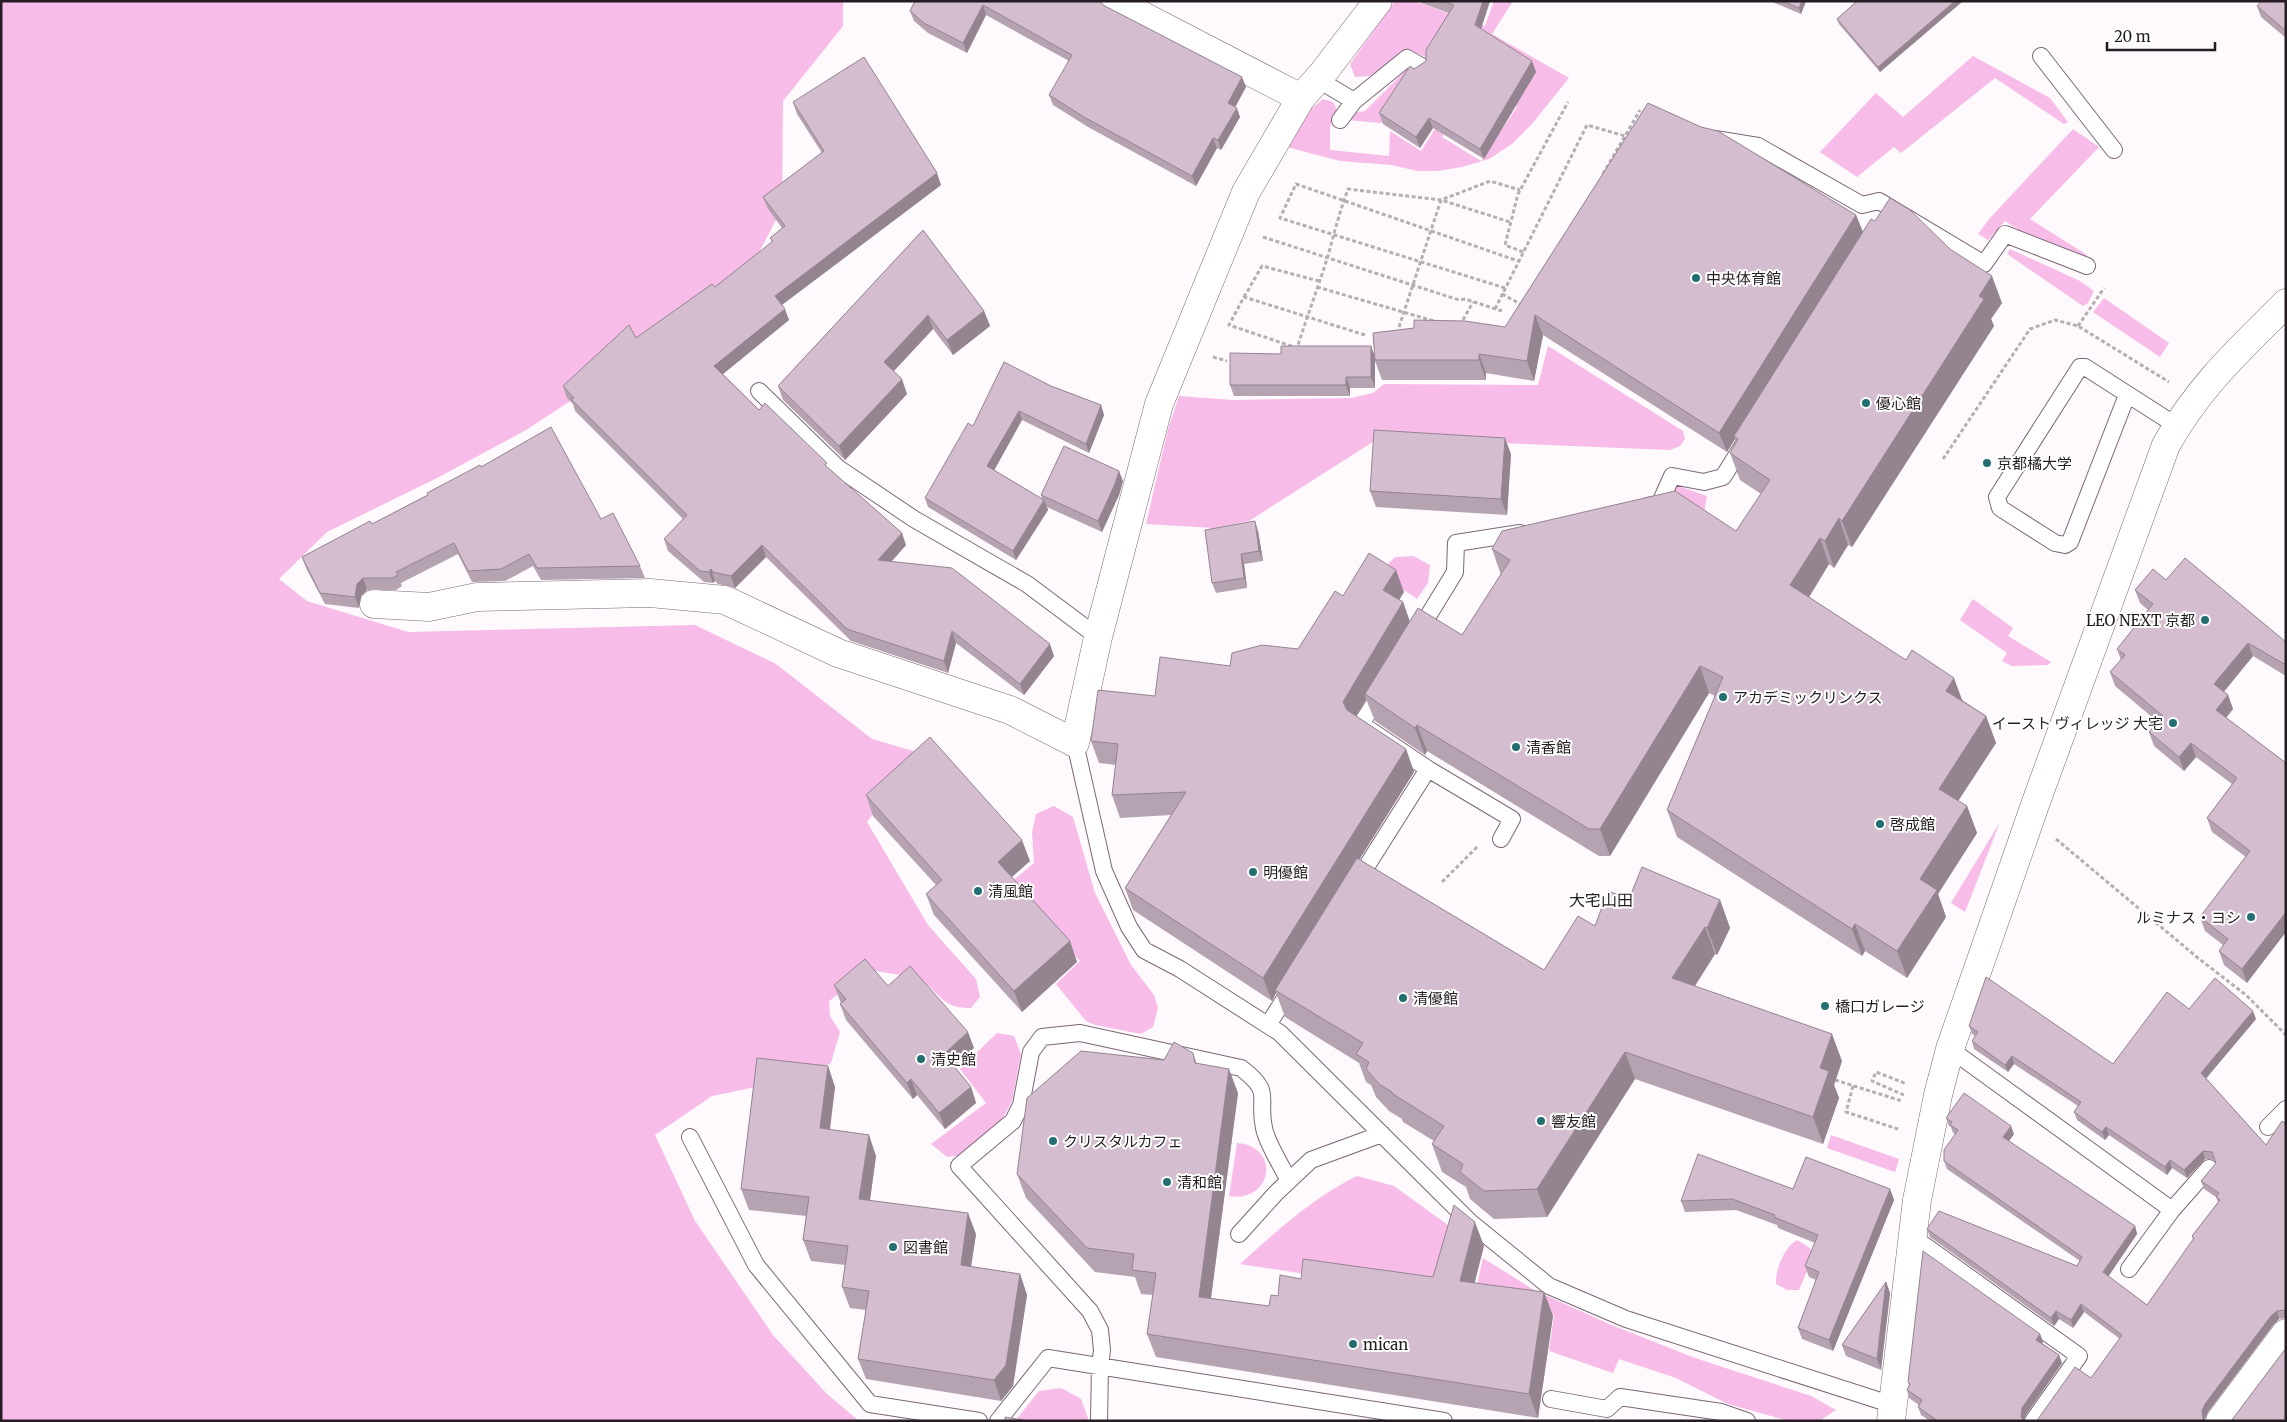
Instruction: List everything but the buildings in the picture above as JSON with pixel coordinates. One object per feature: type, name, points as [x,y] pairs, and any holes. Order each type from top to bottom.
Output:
[{"type":"street","points":[[1114,1],[1309,89]]},
{"type":"street","points":[[374,604],[429,607],[477,597],[650,593],[725,600],[838,653],[1010,710],[1075,743],[1098,637],[1158,404],[1246,192],[1309,89],[1378,1]]},
{"type":"street","points":[[1899,1416],[1913,1237],[1929,1140],[1950,1049],[2031,817],[2166,445],[2206,385],[2286,303]]},
{"type":"street","points":[[2220,1421],[2286,1333]]},
{"type":"lane","points":[[2041,56],[2114,150]]},
{"type":"lane","points":[[1340,120],[1354,102],[1407,58],[1421,66]]},
{"type":"lane","points":[[1309,89],[1354,102]]},
{"type":"lane","points":[[1697,130],[1712,138],[1758,146],[1862,205],[1879,201],[1984,264],[2004,234],[2087,266]]},
{"type":"lane","points":[[1881,226],[1892,209]]},
{"type":"lane","points":[[2127,395],[2070,542],[2065,545],[2055,543],[2000,508],[1997,497],[2078,368],[2085,367],[2177,426]]},
{"type":"lane","points":[[758,391],[838,468],[914,519],[1027,584],[1098,637]]},
{"type":"lane","points":[[1636,513],[1648,506],[1660,503],[1672,476],[1704,482],[1723,476],[1754,426]]},
{"type":"lane","points":[[1408,648],[1455,572],[1456,543],[1532,531]]},
{"type":"lane","points":[[1392,674],[1361,724],[1428,769],[1512,819],[1501,839]]},
{"type":"lane","points":[[1075,743],[1104,870],[1129,927],[1144,950],[1180,969],[1280,1033],[1470,1222],[1549,1286],[1626,1320],[1899,1416]]},
{"type":"lane","points":[[1350,893],[1428,769]]},
{"type":"lane","points":[[1268,1025],[1299,976]]},
{"type":"lane","points":[[1099,1421],[1102,1350],[1100,1330],[1090,1311],[959,1166],[1013,1121],[1021,1105],[1031,1052],[1042,1037],[1080,1033],[1241,1068],[1255,1079],[1264,1093],[1264,1129],[1289,1181]]},
{"type":"lane","points":[[1950,1049],[2172,1210]]},
{"type":"lane","points":[[2268,1127],[2286,1109]]},
{"type":"lane","points":[[1239,1234],[1311,1160],[1382,1134]]},
{"type":"lane","points":[[690,1137],[756,1265],[870,1404],[980,1421]]},
{"type":"lane","points":[[2129,1269],[2172,1210],[2209,1168]]},
{"type":"lane","points":[[1913,1237],[2079,1356],[2033,1421]]},
{"type":"lane","points":[[998,1421],[1048,1358],[1444,1421]]},
{"type":"lane","points":[[1552,1399],[1607,1410],[1620,1397],[1700,1415],[1748,1421]]},
{"type":"path","points":[[1523,252],[1506,245],[1510,222],[1520,190],[1568,102]]},
{"type":"path","points":[[1600,179],[1640,110]]},
{"type":"path","points":[[1494,309],[1587,125],[1625,136]]},
{"type":"path","points":[[1441,200],[1490,181],[1520,190]]},
{"type":"path","points":[[1505,288],[1280,218],[1296,184],[1518,261]]},
{"type":"path","points":[[1319,281],[1262,266],[1229,325],[1297,348],[1327,258],[1348,189],[1441,200],[1510,222]]},
{"type":"path","points":[[1399,327],[1441,200]]},
{"type":"path","points":[[1232,227],[1414,286],[1502,311]]},
{"type":"path","points":[[2078,326],[2109,282]]},
{"type":"path","points":[[1317,286],[1439,323]]},
{"type":"path","points":[[1502,294],[1526,307]]},
{"type":"path","points":[[1244,297],[1365,335]]},
{"type":"path","points":[[1463,320],[1473,302]]},
{"type":"path","points":[[2031,817],[2198,958],[2246,995],[2286,1035]]},
{"type":"path","points":[[1442,882],[1480,844]]},
{"type":"path","points":[[1835,1080],[1902,1102],[1904,1093],[1872,1081],[1876,1072],[1916,1087]]},
{"type":"path","points":[[1854,1086],[1846,1112],[1903,1130]]},
{"type":"shaded area","points":[[1,1],[843,1],[843,26],[783,101],[782,208],[732,305],[639,356],[526,430],[437,478],[327,532],[279,579],[307,601],[408,632],[695,625],[776,664],[872,739],[920,753],[867,822],[928,925],[976,979],[980,997],[971,1008],[961,1008],[948,1003],[917,979],[871,970],[829,1001],[830,1016],[840,1032],[831,1063],[808,1076],[712,1096],[655,1135],[695,1221],[773,1335],[827,1394],[859,1421],[1,1421]]},
{"type":"shaded area","points":[[1395,1],[1414,1],[1485,26],[1494,1],[1513,1],[1492,34],[1569,78],[1531,125],[1512,144],[1489,159],[1462,167],[1437,171],[1418,171],[1391,165],[1340,161],[1287,147],[1311,109],[1323,99],[1333,102],[1337,110],[1330,127],[1330,150],[1389,156],[1390,131],[1421,151],[1445,113],[1452,117],[1442,137],[1481,161],[1517,107],[1480,84],[1409,49],[1370,76],[1355,77],[1350,64]]},
{"type":"shaded area","points":[[1973,56],[2050,98],[2068,122],[2064,124],[1995,78],[1901,153],[1894,147],[1857,177],[1820,152],[1876,93],[1903,117]]},
{"type":"shaded area","points":[[1407,69],[1416,70],[1381,123],[1347,120],[1351,113],[1365,111]]},
{"type":"shaded area","points":[[2073,129],[2099,147],[2030,219],[2087,255],[2086,259],[2022,232],[2005,221],[1988,240],[1978,234],[1990,218]]},
{"type":"shaded area","points":[[2010,249],[2080,281],[2094,291],[2088,303],[2083,306],[2007,254]]},
{"type":"shaded area","points":[[2104,298],[2169,343],[2160,357],[2093,312]]},
{"type":"shaded area","points":[[1548,346],[1683,431],[1685,439],[1680,446],[1670,450],[1379,438],[1249,521],[1214,528],[1146,524],[1168,429],[1179,396],[1233,400],[1351,398],[1373,393],[1384,384],[1538,385]]},
{"type":"shaded area","points":[[1673,484],[1707,496],[1704,513],[1663,508]]},
{"type":"shaded area","points":[[1413,556],[1430,565],[1428,583],[1417,599],[1379,573],[1395,557]]},
{"type":"shaded area","points":[[1973,599],[2013,628],[2008,636],[2051,662],[2048,665],[2012,666],[2002,661],[2007,653],[1960,620]]},
{"type":"shaded area","points":[[1054,806],[1073,817],[1095,893],[1131,965],[1154,995],[1158,1008],[1153,1027],[1141,1034],[1095,1025],[1086,1021],[1056,984],[1080,961],[1010,883],[1034,863],[1032,832],[1036,814]]},
{"type":"shaded area","points":[[2000,822],[1965,912],[1951,903]]},
{"type":"shaded area","points":[[997,1033],[1014,1036],[1021,1054],[1012,1101],[1000,1123],[965,1155],[947,1157],[931,1144],[986,1103],[960,1069]]},
{"type":"shaded area","points":[[1831,1135],[1899,1159],[1895,1172],[1827,1148]]},
{"type":"shaded area","points":[[1237,1143],[1251,1146],[1260,1154],[1265,1163],[1266,1173],[1262,1183],[1255,1191],[1244,1196],[1229,1196]]},
{"type":"shaded area","points":[[1357,1176],[1394,1186],[1452,1228],[1436,1294],[1240,1264],[1310,1205]]},
{"type":"shaded area","points":[[1797,1240],[1810,1248],[1813,1257],[1799,1290],[1787,1290],[1776,1284],[1777,1272],[1785,1253]]},
{"type":"shaded area","points":[[1483,1258],[1534,1290],[1609,1324],[1695,1358],[1811,1396],[1836,1410],[1819,1421],[1789,1421],[1728,1404],[1676,1378],[1619,1359],[1613,1373],[1549,1351],[1554,1315],[1473,1303]]},
{"type":"shaded area","points":[[1061,1388],[1081,1399],[1089,1421],[1015,1421],[1039,1391]]},
{"type":"place","name":"中央体育館","points":[[1696,278]]},
{"type":"place","name":"優心館","points":[[1866,403]]},
{"type":"place","name":"京都橘大学","points":[[1987,463]]},
{"type":"place","name":"LEO NEXT 京都","points":[[2205,620]]},
{"type":"place","name":"アカデミックリンクス","points":[[1723,697]]},
{"type":"place","name":"イースト ヴィレッジ 大宅","points":[[2173,723]]},
{"type":"place","name":"清香館","points":[[1516,747]]},
{"type":"place","name":"啓成館","points":[[1880,824]]},
{"type":"place","name":"明優館","points":[[1253,872]]},
{"type":"place","name":"清風館","points":[[978,891]]},
{"type":"place","name":"ルミナス・ヨシ","points":[[2251,917]]},
{"type":"place","name":"清優館","points":[[1403,998]]},
{"type":"place","name":"橋口ガレージ","points":[[1825,1006]]},
{"type":"place","name":"清史館","points":[[921,1059]]},
{"type":"place","name":"響友館","points":[[1541,1121]]},
{"type":"place","name":"クリスタルカフェ","points":[[1053,1141]]},
{"type":"place","name":"清和館","points":[[1167,1182]]},
{"type":"place","name":"図書館","points":[[893,1247]]},
{"type":"place","name":"mican","points":[[1353,1344]]},
{"type":"district","name":"大宅山田","points":[[1601,900]]}]
